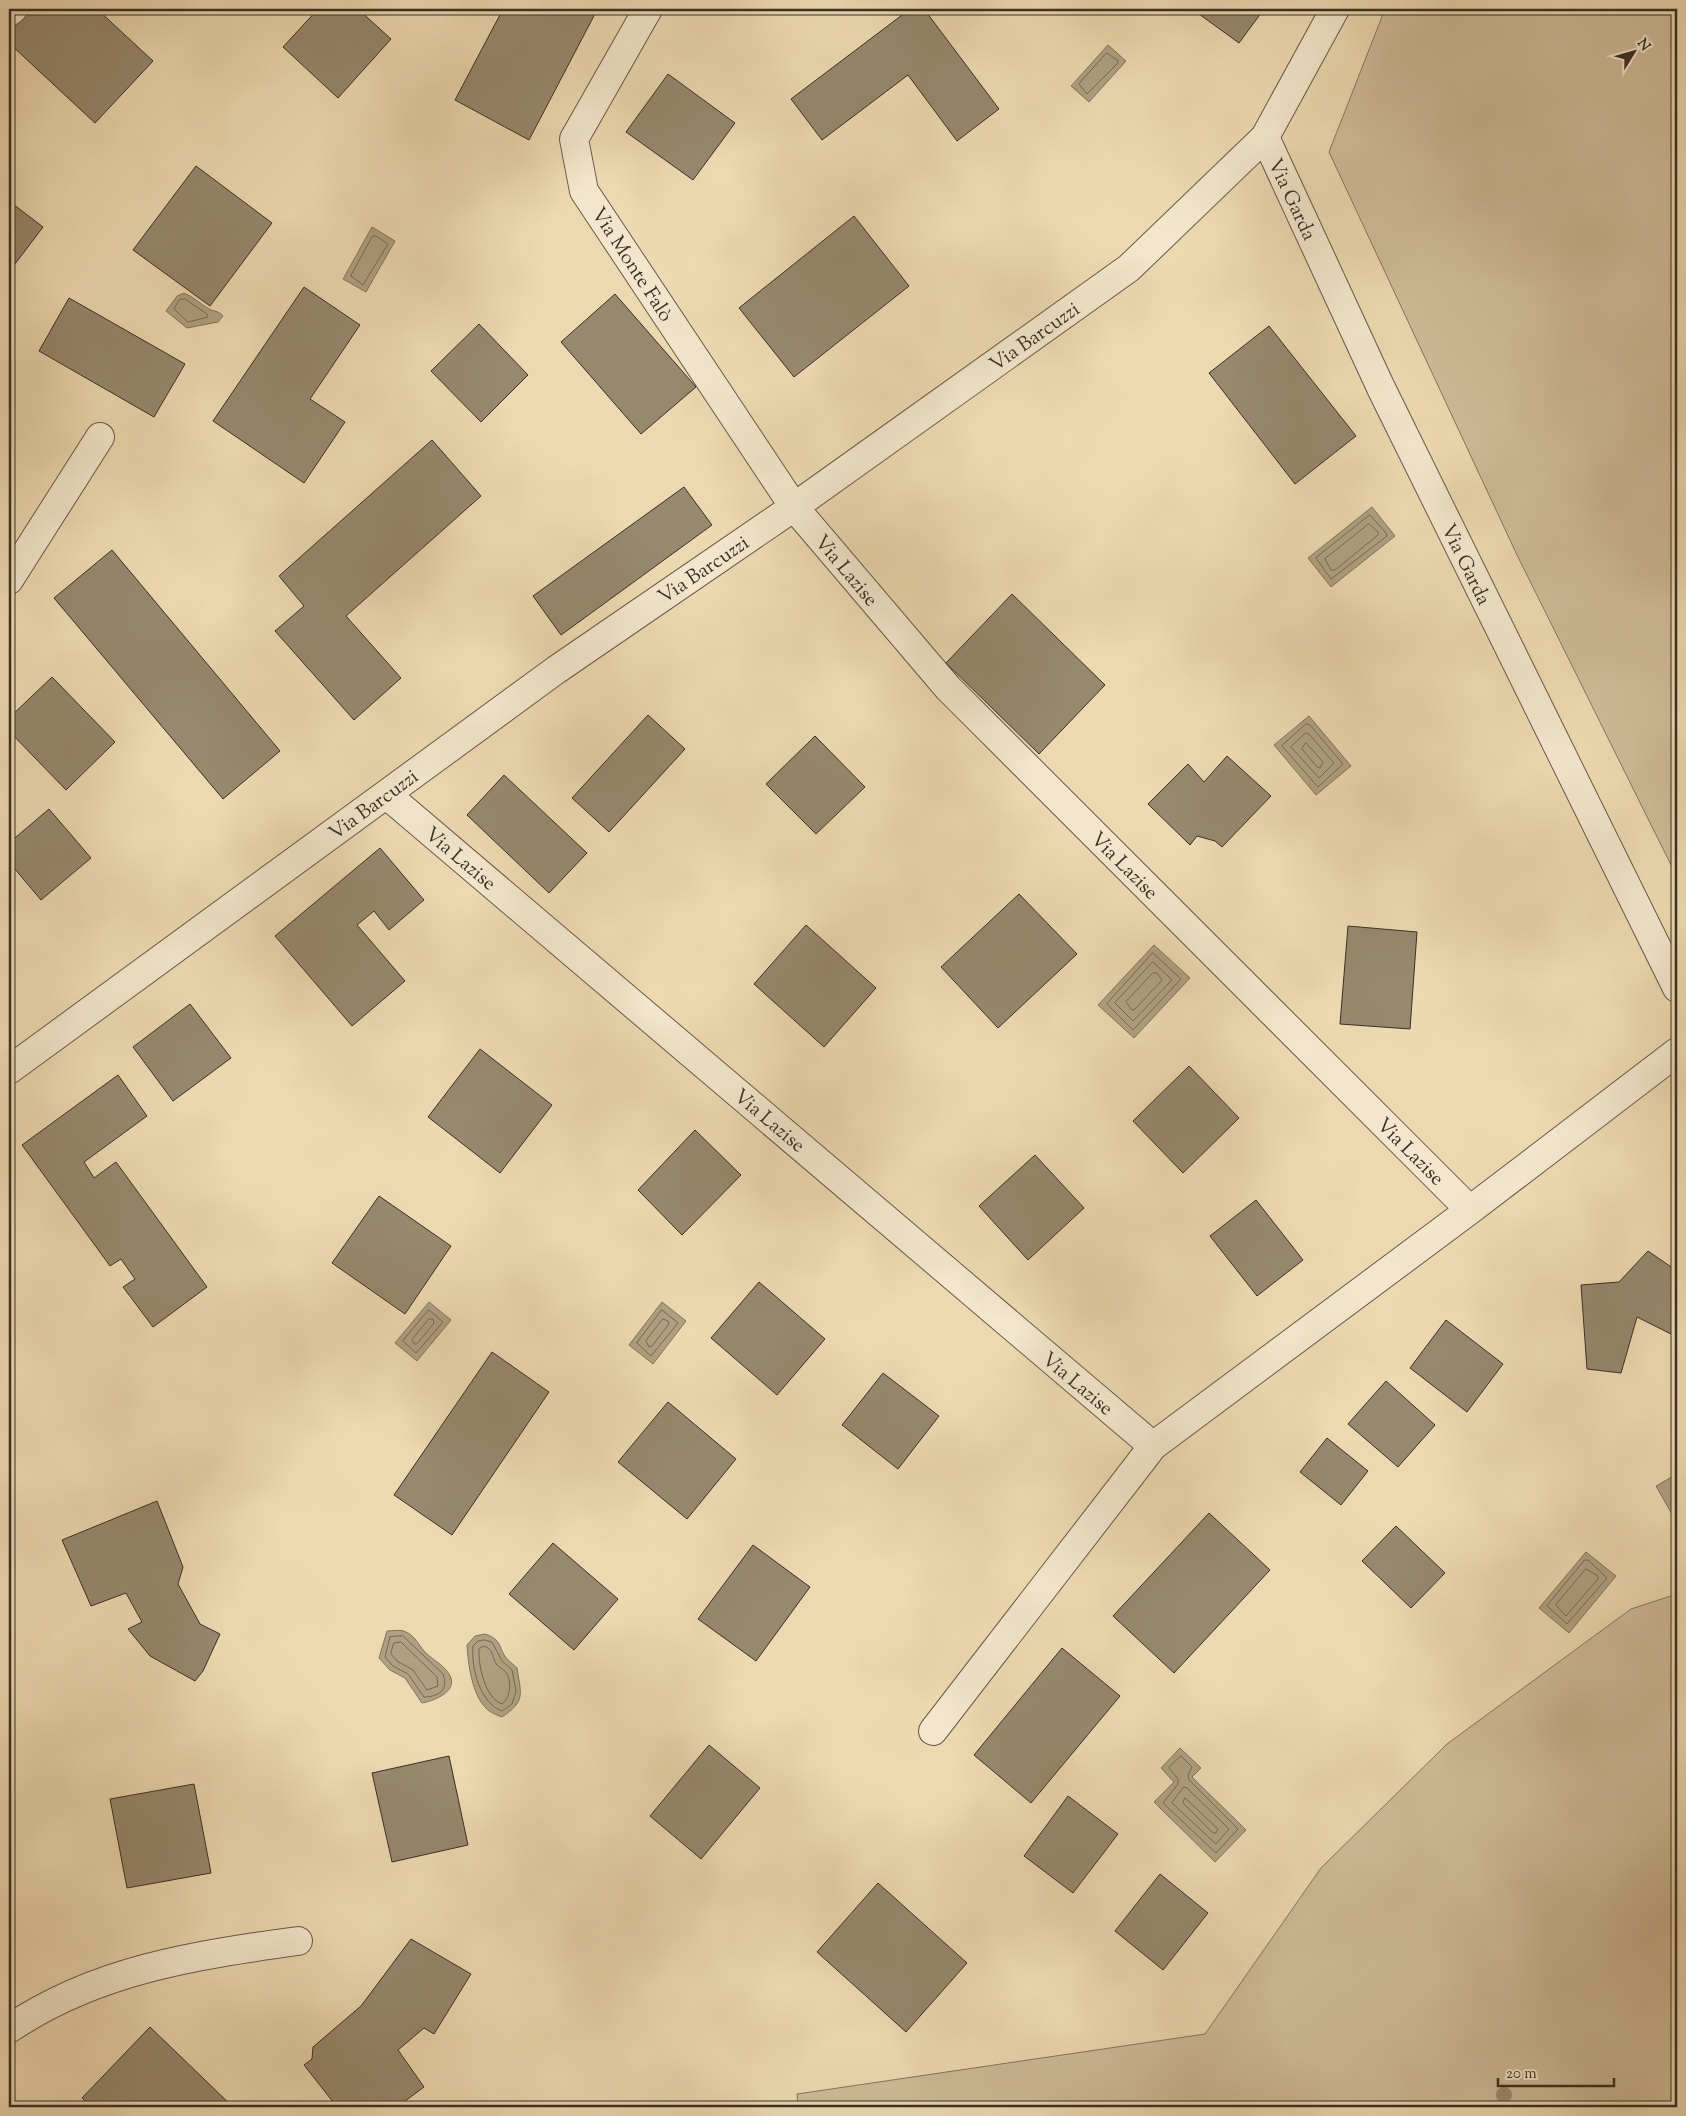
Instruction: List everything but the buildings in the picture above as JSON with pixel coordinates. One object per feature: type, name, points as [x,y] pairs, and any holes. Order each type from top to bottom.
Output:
[{"type":"street","points":[[9,12],[14,9]]},
{"type":"street","name":"Via Monte Falò","points":[[648,9],[574,139],[584,191],[794,507]]},
{"type":"street","name":"Via Barcuzzi","points":[[9,1070],[556,670],[794,507],[1129,268],[1265,137],[1334,9]]},
{"type":"street","name":"Via Garda","points":[[1265,137],[1381,388],[1677,988]]},
{"type":"street","points":[[9,580],[100,437]]},
{"type":"street","name":"Via Lazise","points":[[794,507],[948,688],[1470,1210]]},
{"type":"street","name":"Via Lazise","points":[[387,795],[1153,1446]]},
{"type":"street","points":[[933,1731],[1153,1446],[1470,1210],[1677,1052]]},
{"type":"street","points":[[9,2029],[30,2015],[74,1992],[128,1972],[193,1957],[298,1941]]},
{"type":"shaded area","points":[[1385,9],[1677,9],[1677,877],[1517,555],[1329,152]]},
{"type":"shaded area","points":[[1677,1594],[1677,2107],[798,2107],[797,2094],[1205,2034],[1321,1868],[1447,1744],[1631,1609]]},
{"type":"water","points":[[1108,45],[1126,61],[1089,102],[1071,86]]},
{"type":"water","points":[[372,227],[395,241],[366,292],[343,279]]},
{"type":"water","points":[[184,293],[223,316],[218,322],[187,328],[166,311],[177,296]]},
{"type":"water","points":[[1372,507],[1395,536],[1331,587],[1308,558]]},
{"type":"water","points":[[1309,716],[1351,766],[1316,795],[1274,745]]},
{"type":"water","points":[[1154,945],[1190,978],[1134,1038],[1098,1005]]},
{"type":"water","points":[[429,1302],[451,1320],[417,1361],[395,1343]]},
{"type":"water","points":[[662,1302],[686,1321],[653,1364],[629,1345]]},
{"type":"water","points":[[1677,1474],[1677,1513],[1673,1516],[1656,1486]]},
{"type":"water","points":[[1586,1552],[1616,1576],[1569,1633],[1539,1608]]},
{"type":"water","points":[[387,1631],[404,1631],[409,1634],[426,1653],[443,1667],[452,1682],[447,1692],[435,1699],[422,1703],[405,1678],[390,1670],[379,1658]]},
{"type":"water","points":[[485,1634],[495,1639],[507,1659],[517,1668],[520,1696],[515,1706],[502,1717],[490,1712],[482,1703],[474,1688],[470,1670],[467,1645],[475,1636]]},
{"type":"water","points":[[1180,1748],[1201,1768],[1192,1777],[1246,1830],[1215,1862],[1154,1802],[1174,1782],[1161,1768]]}]
